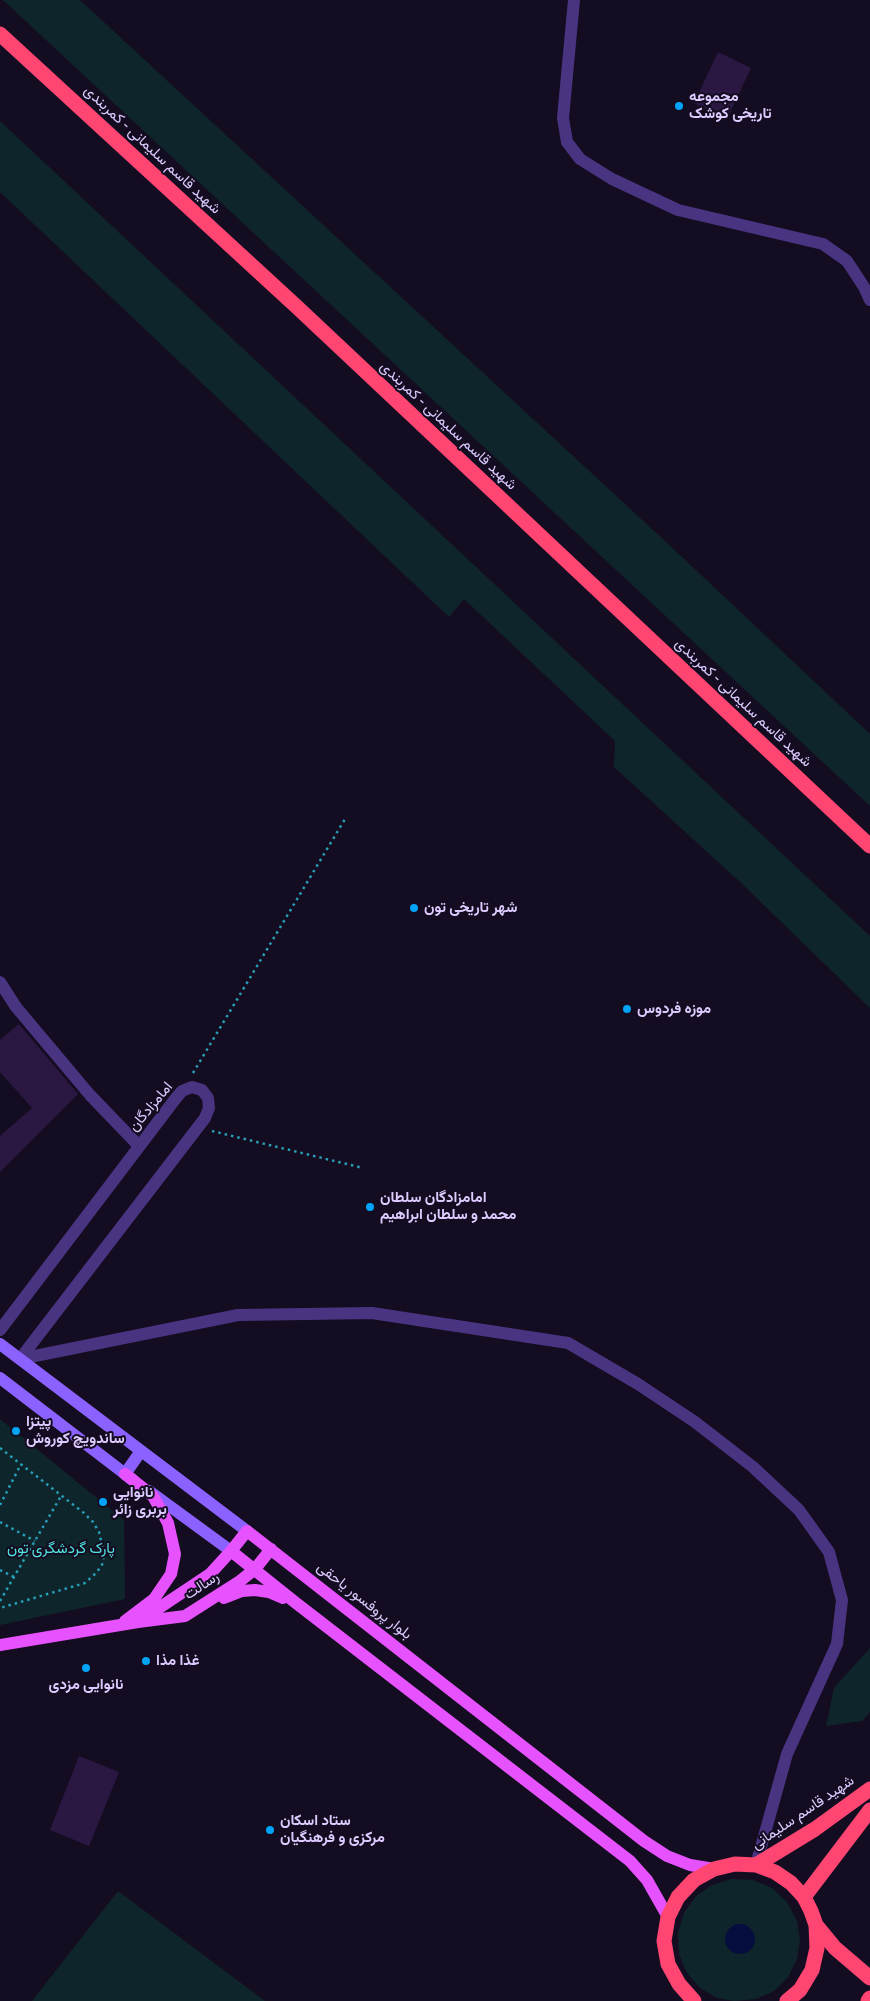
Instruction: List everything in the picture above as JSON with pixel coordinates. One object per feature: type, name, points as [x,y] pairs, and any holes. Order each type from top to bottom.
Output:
[{"type":"highway","name":"شهید قاسم سلیمانی - کمربندی","points":[[0,34],[297,307],[870,846]]},
{"type":"highway","name":"شهید قاسم سلیمانی","points":[[756,1866],[815,1829],[870,1789]]},
{"type":"highway","points":[[804,1897],[870,1810]]},
{"type":"highway","points":[[694,2001],[679,1984],[668,1964],[664,1941],[668,1918],[678,1896],[694,1880],[714,1869],[735,1864],[756,1866],[774,1872],[791,1883],[804,1897],[811,1910],[816,1925],[817,1948],[812,1970],[800,1990],[787,2001]]},
{"type":"highway","points":[[816,1925],[835,1948],[870,1978]]},
{"type":"main road","name":"بلوار پروفسور یاحقی","points":[[0,1344],[247,1531],[644,1841],[667,1856],[690,1865],[714,1869]]},
{"type":"main road","points":[[0,1378],[153,1496],[168,1523],[175,1554],[171,1574],[154,1599],[120,1624]]},
{"type":"main road","points":[[125,1474],[142,1451]]},
{"type":"main road","points":[[125,1474],[232,1551],[296,1603],[630,1861],[647,1880],[668,1918]]},
{"type":"main road","name":"رسالت","points":[[138,1622],[196,1584],[222,1562],[247,1531]]},
{"type":"main road","name":"رسالت","points":[[0,1645],[120,1624],[185,1616],[240,1581],[255,1569],[270,1549]]},
{"type":"main road","points":[[222,1562],[227,1560],[237,1564],[240,1568],[240,1581]]},
{"type":"main road","points":[[185,1616],[242,1590],[269,1592],[296,1603]]},
{"type":"street","points":[[574,0],[563,118],[567,142],[580,159],[612,179],[678,210],[823,244],[847,261],[870,300]]},
{"type":"street","points":[[0,982],[16,1006],[90,1095],[139,1146]]},
{"type":"street","name":"امامزادگان","points":[[0,1330],[182,1091],[192,1088],[202,1090],[208,1098],[209,1108],[198,1128],[20,1359]]},
{"type":"street","points":[[20,1359],[238,1315],[372,1313],[568,1343],[638,1384],[695,1422],[753,1467],[799,1510],[829,1552],[842,1600],[838,1644],[787,1754],[756,1866]]},
{"type":"path","points":[[182,1091],[345,819]]},
{"type":"path","points":[[198,1128],[363,1168]]},
{"type":"path","points":[[0,1448],[93,1522],[99,1532],[104,1554],[102,1565],[96,1574],[85,1583],[0,1608]]},
{"type":"path","points":[[0,1505],[21,1464]]},
{"type":"path","points":[[0,1601],[61,1496]]},
{"type":"path","points":[[0,1522],[35,1541]]},
{"type":"path","points":[[0,1570],[14,1577]]},
{"type":"green space","points":[[3,0],[80,0],[665,541],[870,734],[870,806]]},
{"type":"green space","points":[[0,121],[870,936],[870,1008],[739,881],[614,767],[615,741],[464,599],[449,617],[0,192]]},
{"type":"green space","name":"پارک گردشگری تون","points":[[0,1419],[124,1520],[125,1599],[0,1625]]},
{"type":"green space","points":[[870,1648],[870,1712],[862,1721],[826,1726],[834,1688]]},
{"type":"green space","points":[[732,1879],[753,1880],[772,1888],[787,1902],[797,1921],[800,1940],[797,1959],[788,1977],[774,1991],[756,1999],[734,2001],[717,1998],[700,1988],[687,1973],[679,1954],[678,1933],[684,1913],[696,1896],[712,1885]],"holes":[[[729,1929],[750,1929],[753,1933],[754,1943],[749,1951],[744,1953],[725,1938]]]},
{"type":"green space","points":[[118,1891],[265,2001],[32,2001]]},
{"type":"shaded area","points":[[740,1924],[750,1929],[755,1939],[750,1949],[740,1954],[730,1949],[725,1939],[730,1929]]},
{"type":"building","points":[[718,52],[751,68],[727,119],[694,103]]},
{"type":"building","points":[[19,1024],[78,1094],[0,1172],[0,1136],[32,1108],[0,1072],[0,1040]]},
{"type":"building","points":[[79,1756],[119,1772],[89,1846],[50,1830]]},
{"type":"place","name":"مجموعه تاریخی کوشک","points":[[679,106]]},
{"type":"place","name":"شهر تاریخی تون","points":[[414,908]]},
{"type":"place","name":"موزه فردوس","points":[[627,1009]]},
{"type":"place","name":"امامزادگان سلطان محمد و سلطان ابراهیم","points":[[370,1207]]},
{"type":"place","name":"پيتزا ساندویچ کوروش","points":[[16,1431]]},
{"type":"place","name":"نانوایی بربری زائر","points":[[103,1502]]},
{"type":"place","name":"غذا مذا","points":[[146,1661]]},
{"type":"place","name":"نانوایی مزدی","points":[[86,1668]]},
{"type":"place","name":"ستاد اسکان مرکزی و فرهنگیان","points":[[270,1830]]}]
